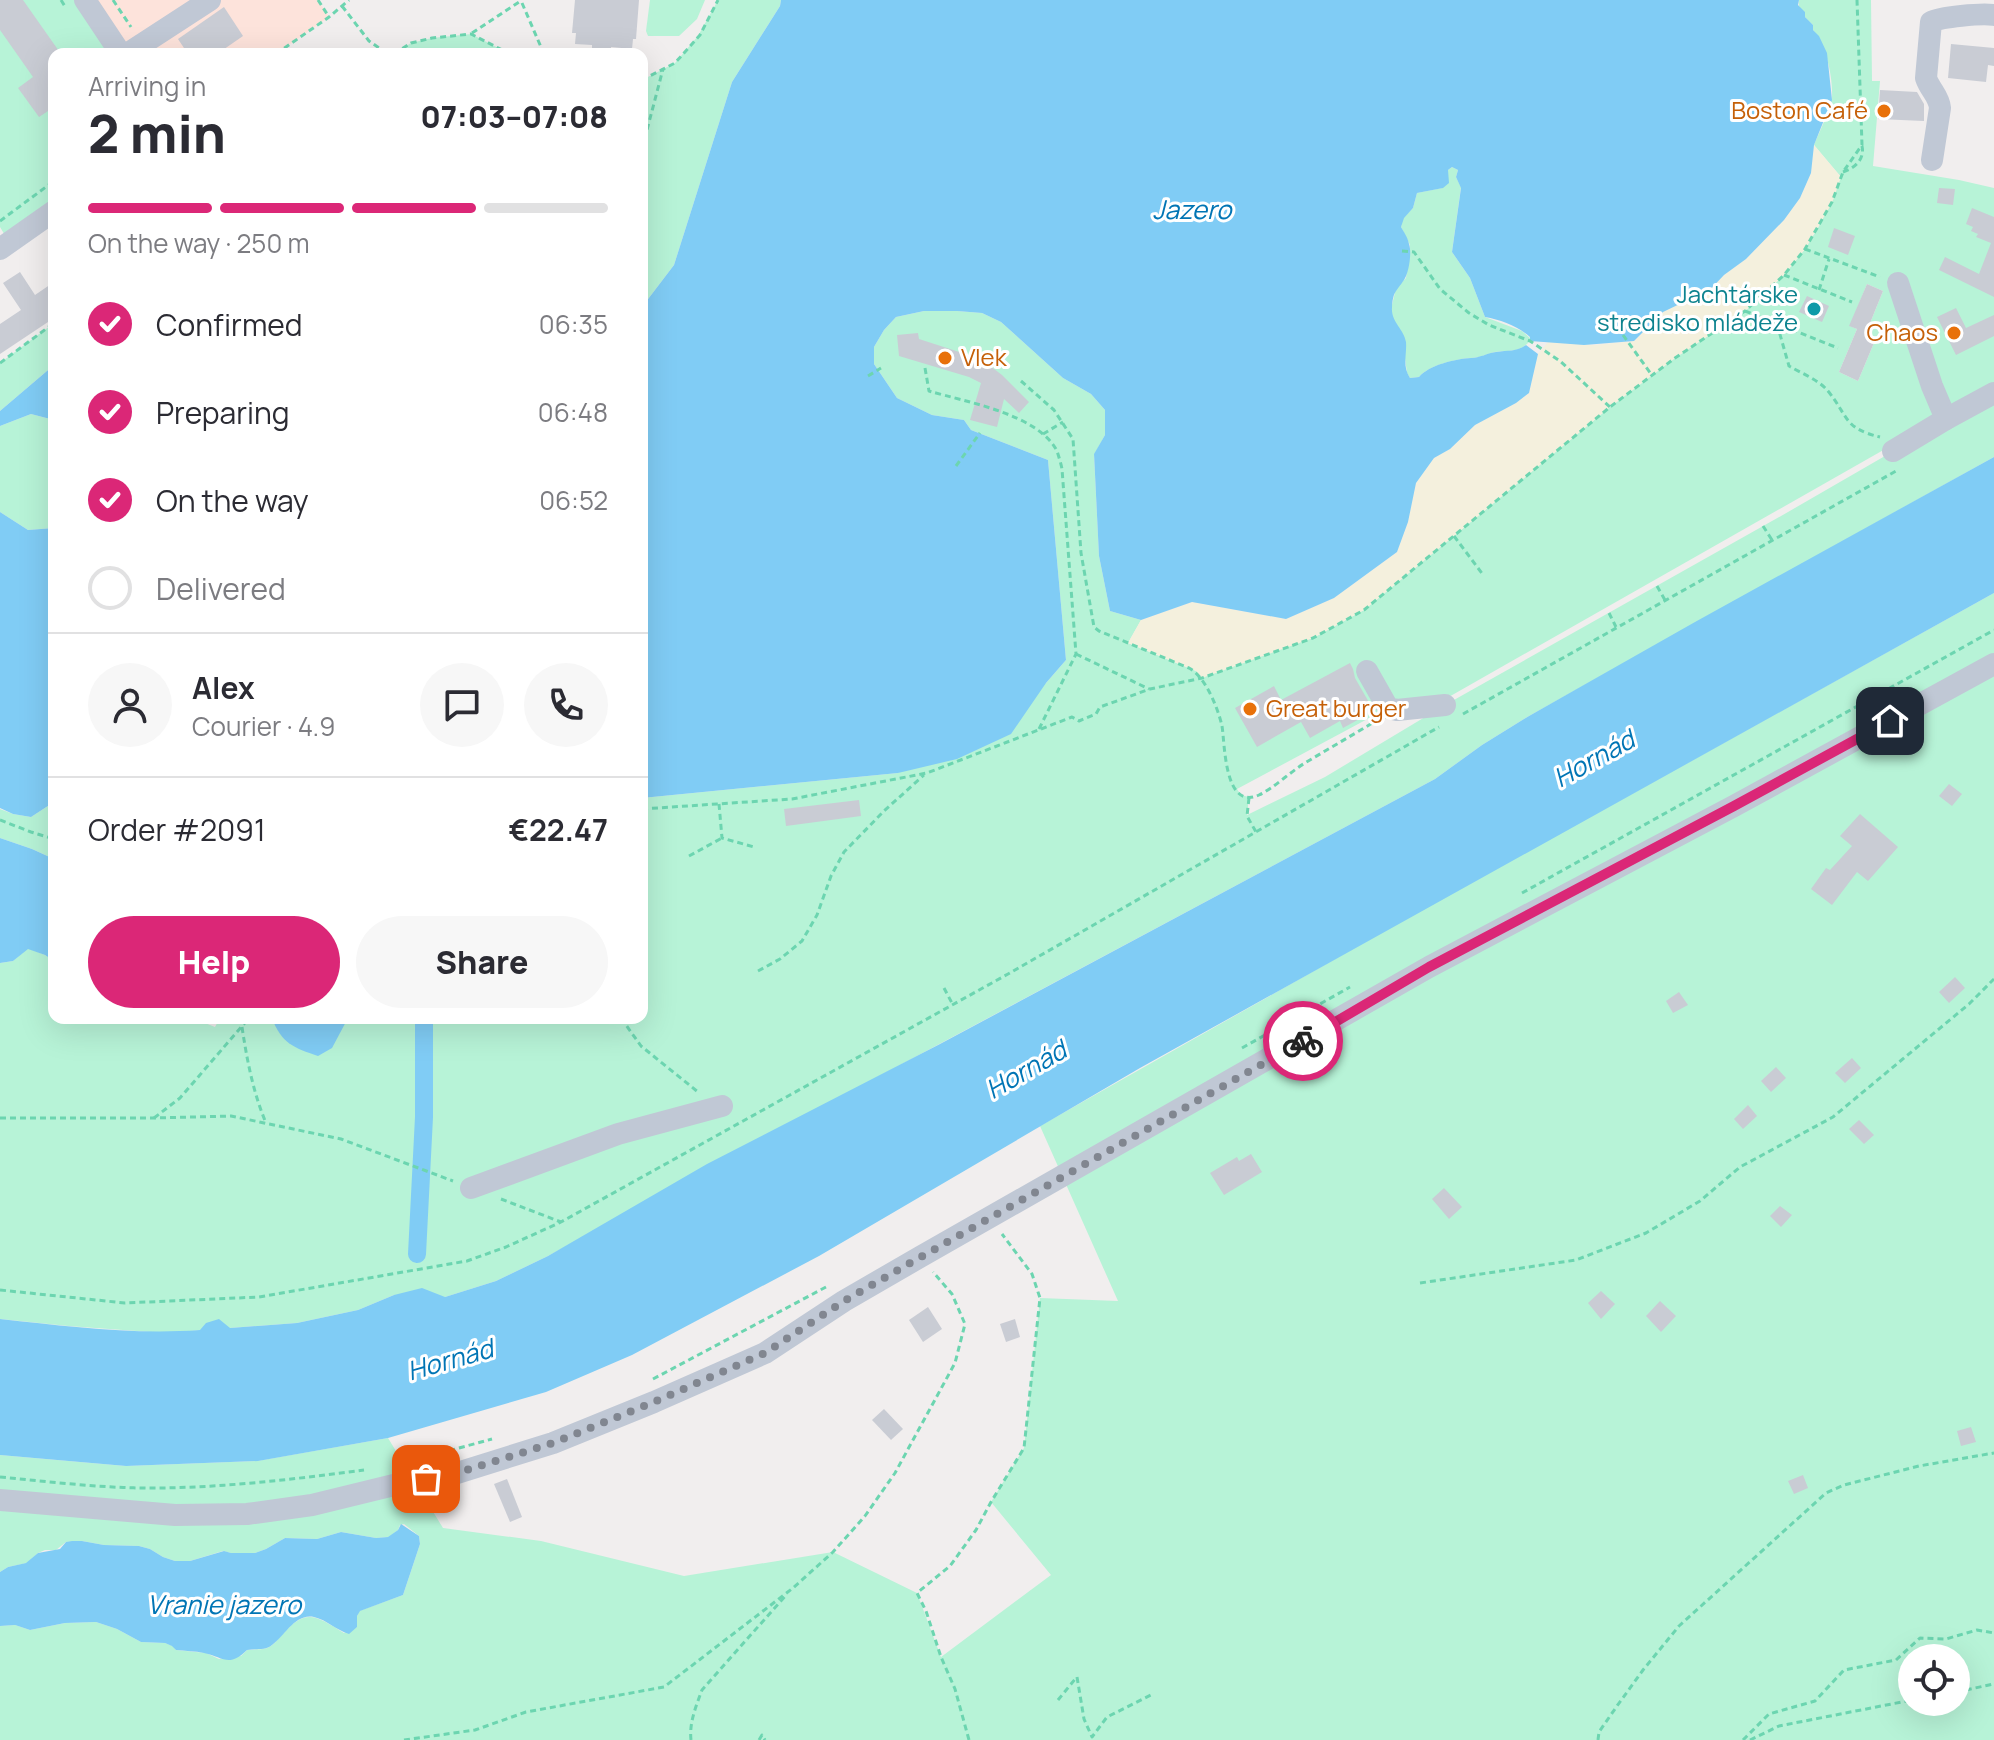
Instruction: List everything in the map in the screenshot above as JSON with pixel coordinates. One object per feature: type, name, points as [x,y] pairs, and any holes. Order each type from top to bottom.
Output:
[{"type":"street","points":[[85,0],[117,48]]},
{"type":"street","points":[[136,48],[206,1]]},
{"type":"street","points":[[1932,160],[1940,108],[1939,100],[1926,78],[1931,22],[1939,18],[1982,13],[1994,15]]},
{"type":"street","points":[[0,249],[48,215]]},
{"type":"street","points":[[1898,283],[1946,419]]},
{"type":"street","points":[[1893,452],[1994,393]]},
{"type":"street","points":[[0,1500],[175,1515],[247,1514],[312,1505],[454,1474],[553,1443],[654,1402],[765,1353],[844,1301],[1429,967],[1994,664]]},
{"type":"street","points":[[1367,671],[1388,708],[1450,715]]},
{"type":"street","points":[[471,1188],[618,1134],[722,1106]]},
{"type":"path","points":[[318,0],[329,17]]},
{"type":"path","points":[[285,48],[349,0]]},
{"type":"path","points":[[509,0],[512,7]]},
{"type":"path","points":[[402,48],[432,38],[471,34],[522,0],[542,48]]},
{"type":"path","points":[[648,77],[675,63],[700,35],[718,0]]},
{"type":"path","points":[[648,809],[792,799],[927,773],[1072,717],[1079,721],[1096,714],[1100,707],[1150,689],[1202,678],[1313,638],[1364,610],[1610,407],[1745,311],[1784,275],[1805,249],[1832,202],[1843,172],[1862,145],[1857,0]]},
{"type":"path","points":[[342,6],[369,41],[381,48]]},
{"type":"path","points":[[471,34],[498,48]]},
{"type":"path","points":[[648,126],[663,69]]},
{"type":"path","points":[[0,221],[48,185]]},
{"type":"path","points":[[1805,249],[1898,283]]},
{"type":"path","points":[[1402,251],[1414,252],[1440,289],[1469,313],[1543,349],[1610,407]]},
{"type":"path","points":[[1819,290],[1829,259]]},
{"type":"path","points":[[1784,275],[1852,302]]},
{"type":"path","points":[[1745,311],[1838,348]]},
{"type":"path","points":[[0,1290],[125,1303],[259,1297],[467,1261],[561,1222],[953,1005],[1256,832],[1450,715],[1616,628],[1772,540],[1893,452],[1879,437],[1849,424],[1826,388],[1789,366],[1777,324]]},
{"type":"path","points":[[0,363],[48,327]]},
{"type":"path","points":[[1623,335],[1652,376]]},
{"type":"path","points":[[868,376],[881,368]]},
{"type":"path","points":[[925,368],[929,391],[1023,421],[1043,434],[1056,449],[1062,469],[1076,654],[1039,729]]},
{"type":"path","points":[[1021,381],[1054,410],[1073,439],[1081,553],[1094,627],[1196,671],[1216,709],[1222,726],[1224,761],[1235,789],[1241,795],[1258,796],[1330,748],[1397,710]]},
{"type":"path","points":[[1043,434],[1063,422]]},
{"type":"path","points":[[956,466],[980,433]]},
{"type":"path","points":[[1763,526],[1772,540]]},
{"type":"path","points":[[1454,536],[1484,576]]},
{"type":"path","points":[[1657,586],[1665,600]]},
{"type":"path","points":[[1609,613],[1616,628]]},
{"type":"path","points":[[1076,654],[1150,689]]},
{"type":"path","points":[[758,971],[780,959],[802,941],[817,915],[831,876],[844,852],[927,773]]},
{"type":"path","points":[[1249,797],[1247,816],[1256,832]]},
{"type":"path","points":[[719,804],[722,838]]},
{"type":"path","points":[[0,820],[48,837]]},
{"type":"path","points":[[689,856],[722,838],[754,847]]},
{"type":"path","points":[[1420,1283],[1576,1260],[1646,1233],[1700,1201],[1740,1167],[1833,1117],[1969,1004],[1994,979]]},
{"type":"path","points":[[944,988],[953,1005]]},
{"type":"path","points":[[154,1118],[180,1098],[244,1024]]},
{"type":"path","points":[[625,1024],[641,1046],[699,1093],[722,1106]]},
{"type":"path","points":[[242,1027],[247,1064],[266,1123]]},
{"type":"path","points":[[0,1118],[231,1116],[341,1139],[433,1173]]},
{"type":"path","points":[[969,1740],[955,1689],[917,1593],[950,1566],[976,1530],[1024,1448],[1040,1298],[1032,1274],[990,1218]]},
{"type":"path","points":[[404,1740],[475,1730],[526,1712],[664,1687],[793,1588],[833,1552],[865,1516],[895,1473],[955,1363],[965,1324],[952,1294],[920,1257]]},
{"type":"path","points":[[654,1378],[829,1285]]},
{"type":"path","points":[[423,1458],[493,1439]]},
{"type":"path","points":[[1598,1740],[1599,1732],[1617,1706],[1679,1626],[1826,1493],[1844,1485],[1919,1466],[1994,1453]]},
{"type":"path","points":[[0,1477],[158,1488],[251,1484],[364,1470]]},
{"type":"path","points":[[691,1740],[695,1708],[702,1690],[793,1588]]},
{"type":"path","points":[[1743,1740],[1769,1714],[1815,1701],[1844,1670],[1896,1660],[1920,1638],[1946,1639],[1977,1630],[1994,1633]]},
{"type":"path","points":[[1058,1700],[1077,1677],[1084,1719],[1091,1738]]},
{"type":"path","points":[[1970,1689],[1994,1684]]},
{"type":"path","points":[[1091,1738],[1107,1717],[1153,1694]]},
{"type":"path","points":[[1750,1740],[1779,1726],[1898,1703]]},
{"type":"path","points":[[759,1740],[762,1735],[765,1740]]},
{"type":"shaded area","points":[[85,0],[318,0],[329,17],[285,48],[117,48]]},
{"type":"green space","points":[[0,0],[85,0],[117,48],[48,48],[48,215],[9,242],[0,227]]},
{"type":"green space","points":[[650,0],[705,0],[697,19],[679,36],[648,36]]},
{"type":"green space","points":[[718,0],[781,0],[732,82],[674,265],[648,299],[648,77],[675,63],[698,36]]},
{"type":"green space","points":[[1799,0],[1871,0],[1872,81],[1880,81],[1873,166],[1994,188],[1994,391],[1894,444],[1447,698],[1401,701],[1237,789],[1241,795],[1249,797],[1247,815],[1325,777],[1445,705],[1994,393],[1994,457],[1529,716],[1435,779],[548,1256],[496,1281],[445,1297],[394,1295],[358,1310],[297,1323],[164,1333],[0,1319],[0,963],[13,961],[28,948],[48,957],[48,1024],[208,1024],[215,1027],[217,1024],[648,1024],[648,797],[898,773],[1046,683],[1066,660],[1048,460],[971,430],[964,420],[932,415],[897,398],[874,364],[874,347],[896,317],[924,311],[982,313],[1001,322],[1063,378],[1091,394],[1105,410],[1105,435],[1094,455],[1099,556],[1110,611],[1141,620],[1128,643],[1196,671],[1313,638],[1364,610],[1610,407],[1745,311],[1784,275],[1805,249],[1841,177],[1814,145],[1831,102],[1831,80],[1822,44],[1813,25],[1801,11]],"holes":[[[1867,284],[1883,291],[1866,333],[1876,338],[1858,381],[1839,372],[1857,329],[1850,326]]]},
{"type":"green space","points":[[471,34],[498,48],[403,48],[432,38]]},
{"type":"green space","points":[[1452,167],[1458,170],[1456,177],[1461,187],[1452,252],[1470,278],[1485,317],[1522,331],[1530,341],[1518,349],[1451,361],[1429,369],[1419,377],[1410,378],[1392,317],[1396,288],[1406,278],[1410,252],[1401,227],[1403,218],[1413,208],[1417,193],[1442,188]]},
{"type":"green space","points":[[48,327],[48,370],[0,411],[0,363]]},
{"type":"green space","points":[[31,414],[48,418],[48,528],[28,530],[0,512],[0,426]]},
{"type":"green space","points":[[1994,593],[1994,1740],[0,1740],[0,1626],[15,1625],[30,1630],[65,1623],[96,1622],[141,1642],[165,1643],[176,1650],[206,1653],[219,1659],[241,1656],[247,1650],[269,1647],[290,1626],[305,1618],[326,1622],[344,1633],[357,1627],[359,1611],[403,1595],[420,1544],[419,1536],[404,1524],[389,1537],[341,1532],[317,1539],[285,1538],[255,1553],[223,1551],[190,1561],[175,1561],[139,1546],[66,1542],[56,1550],[45,1550],[27,1563],[0,1572],[0,1455],[126,1466],[257,1461],[388,1438],[443,1528],[541,1541],[684,1576],[833,1552],[917,1593],[941,1657],[1051,1575],[991,1502],[1024,1448],[1040,1298],[1118,1301],[1040,1126]]},
{"type":"green space","points":[[48,806],[48,856],[0,838],[0,809],[31,817]]},
{"type":"sand","points":[[1814,145],[1841,177],[1832,203],[1805,249],[1784,275],[1745,311],[1610,407],[1364,610],[1313,638],[1202,678],[1196,671],[1128,643],[1141,620],[1192,602],[1286,619],[1334,598],[1397,552],[1408,522],[1416,483],[1434,458],[1450,449],[1475,425],[1529,393],[1538,354],[1548,342],[1594,345],[1634,341],[1663,312],[1706,294],[1724,275],[1746,259],[1784,220],[1800,198],[1811,173]]},
{"type":"water","name":"Jazero","points":[[781,0],[1799,0],[1798,5],[1813,25],[1827,53],[1832,100],[1814,145],[1811,173],[1800,198],[1784,220],[1706,294],[1663,312],[1634,341],[1584,345],[1530,341],[1530,337],[1515,327],[1485,317],[1470,278],[1452,252],[1461,188],[1456,177],[1458,170],[1452,167],[1448,170],[1449,183],[1443,188],[1417,193],[1413,208],[1401,227],[1408,242],[1410,262],[1406,277],[1394,295],[1392,308],[1393,317],[1406,342],[1405,365],[1410,378],[1419,377],[1443,363],[1515,350],[1526,345],[1538,354],[1529,393],[1475,425],[1450,449],[1434,458],[1416,483],[1408,522],[1397,552],[1334,598],[1286,619],[1192,602],[1141,620],[1110,611],[1099,556],[1094,454],[1105,435],[1105,410],[1091,394],[1063,378],[1001,322],[982,313],[924,311],[896,317],[874,347],[874,364],[897,398],[932,415],[964,420],[971,430],[1048,460],[1066,660],[1011,734],[957,759],[898,773],[648,797],[648,299],[674,265],[732,82]]},
{"type":"water","points":[[48,370],[48,418],[31,414],[0,426],[0,411]]},
{"type":"water","name":"Hornád","points":[[1994,457],[1994,593],[1140,1068],[819,1256],[632,1355],[546,1392],[388,1438],[258,1461],[126,1466],[0,1455],[0,1319],[150,1331],[200,1330],[206,1323],[219,1319],[230,1328],[297,1323],[358,1310],[394,1295],[422,1288],[445,1297],[496,1281],[548,1256],[707,1164],[940,1044],[1435,779],[1529,716]]},
{"type":"water","points":[[0,512],[28,530],[48,528],[48,806],[31,817],[0,808]]},
{"type":"water","points":[[0,838],[48,856],[48,957],[28,949],[13,961],[0,963]]},
{"type":"water","points":[[275,1024],[345,1024],[332,1048],[318,1056],[289,1043]]},
{"type":"water","name":"Vranie jazero","points":[[401,1524],[419,1536],[420,1544],[403,1595],[360,1611],[357,1627],[349,1634],[319,1618],[301,1618],[269,1647],[247,1650],[235,1659],[226,1660],[201,1652],[176,1650],[165,1643],[141,1642],[96,1622],[65,1623],[30,1630],[15,1625],[0,1626],[0,1572],[26,1563],[38,1553],[60,1549],[66,1542],[139,1546],[175,1561],[190,1561],[224,1551],[255,1553],[285,1538],[317,1539],[341,1532],[388,1537]]},
{"type":"building","points":[[0,0],[23,0],[57,48],[48,48],[48,111],[39,117],[18,88],[33,77],[0,30]]},
{"type":"building","points":[[575,0],[639,0],[636,39],[633,39],[632,48],[592,48],[592,45],[575,44],[576,33],[572,33]]},
{"type":"building","points":[[224,7],[243,36],[226,48],[184,48],[178,39]]},
{"type":"building","points":[[1951,44],[1994,48],[1994,66],[1988,65],[1986,82],[1948,78]]},
{"type":"building","points":[[1880,90],[1917,92],[1924,104],[1924,121],[1878,119]]},
{"type":"building","points":[[1939,188],[1955,189],[1953,205],[1937,203]]},
{"type":"building","points":[[1972,208],[1994,217],[1994,297],[1939,270],[1945,257],[1979,274],[1991,243],[1976,237],[1978,234],[1971,231],[1973,227],[1966,224]]},
{"type":"building","points":[[1834,228],[1855,236],[1848,255],[1828,247]]},
{"type":"building","points":[[20,272],[35,295],[48,286],[48,322],[0,354],[0,324],[21,310],[3,283]]},
{"type":"building","points":[[1867,284],[1883,291],[1866,333],[1876,338],[1858,381],[1839,372],[1857,329],[1849,326]]},
{"type":"building","name":"Jachtárske stredisko mládeže","points":[[1807,296],[1829,306],[1822,322],[1799,312]]},
{"type":"building","points":[[1956,308],[1966,328],[1994,315],[1994,336],[1956,355],[1937,317]]},
{"type":"building","points":[[918,333],[919,339],[981,359],[1029,402],[1019,413],[1004,399],[997,427],[970,420],[981,383],[899,356],[897,335]]},
{"type":"building","points":[[1350,663],[1374,711],[1343,728],[1340,721],[1310,738],[1301,722],[1257,747],[1235,708],[1274,686],[1281,700]]},
{"type":"building","points":[[1949,784],[1962,794],[1952,806],[1939,796]]},
{"type":"building","points":[[859,800],[861,816],[786,826],[784,809]]},
{"type":"building","points":[[1860,814],[1898,847],[1868,881],[1857,872],[1832,905],[1811,889],[1826,868],[1830,870],[1852,846],[1840,836]]},
{"type":"building","points":[[1955,977],[1965,988],[1949,1003],[1939,992]]},
{"type":"building","points":[[1679,992],[1688,1005],[1673,1013],[1666,1001]]},
{"type":"building","points":[[1852,1058],[1861,1068],[1845,1083],[1835,1073]]},
{"type":"building","points":[[1776,1067],[1786,1078],[1771,1092],[1761,1081]]},
{"type":"building","points":[[1748,1105],[1757,1116],[1743,1129],[1734,1119]]},
{"type":"building","points":[[1859,1120],[1874,1135],[1864,1144],[1849,1129]]},
{"type":"building","points":[[1251,1154],[1262,1172],[1224,1195],[1210,1173],[1237,1157],[1239,1161]]},
{"type":"building","points":[[1444,1188],[1462,1207],[1449,1219],[1432,1199]]},
{"type":"building","points":[[1780,1206],[1792,1215],[1781,1227],[1770,1216]]},
{"type":"building","points":[[1601,1291],[1615,1304],[1601,1319],[1588,1303]]},
{"type":"building","points":[[1660,1301],[1676,1316],[1661,1332],[1646,1316]]},
{"type":"building","points":[[928,1307],[942,1329],[923,1342],[909,1320]]},
{"type":"building","points":[[1015,1319],[1020,1337],[1006,1342],[1000,1324]]},
{"type":"building","points":[[884,1409],[903,1429],[891,1440],[872,1420]]},
{"type":"building","points":[[1971,1427],[1976,1442],[1961,1446],[1957,1431]]},
{"type":"building","points":[[1803,1475],[1808,1488],[1794,1494],[1788,1481]]},
{"type":"building","points":[[507,1479],[522,1517],[510,1522],[494,1484]]},
{"type":"waterway","points":[[417,1254],[424,1117],[424,1024]]},
{"type":"way so far","points":[[426,1479],[454,1474],[553,1443],[765,1353],[844,1301],[1303,1041]]},
{"type":"place","name":"Boston Café","points":[[1884,111]]},
{"type":"place","name":"Jachtárske stredisko mládeže","points":[[1814,309]]},
{"type":"place","name":"Chaos","points":[[1954,333]]},
{"type":"place","name":"Vlek","points":[[945,358]]},
{"type":"place","name":"Great burger","points":[[1250,709]]},
{"type":"route","points":[[1303,1041],[1429,967],[1890,721]]}]
